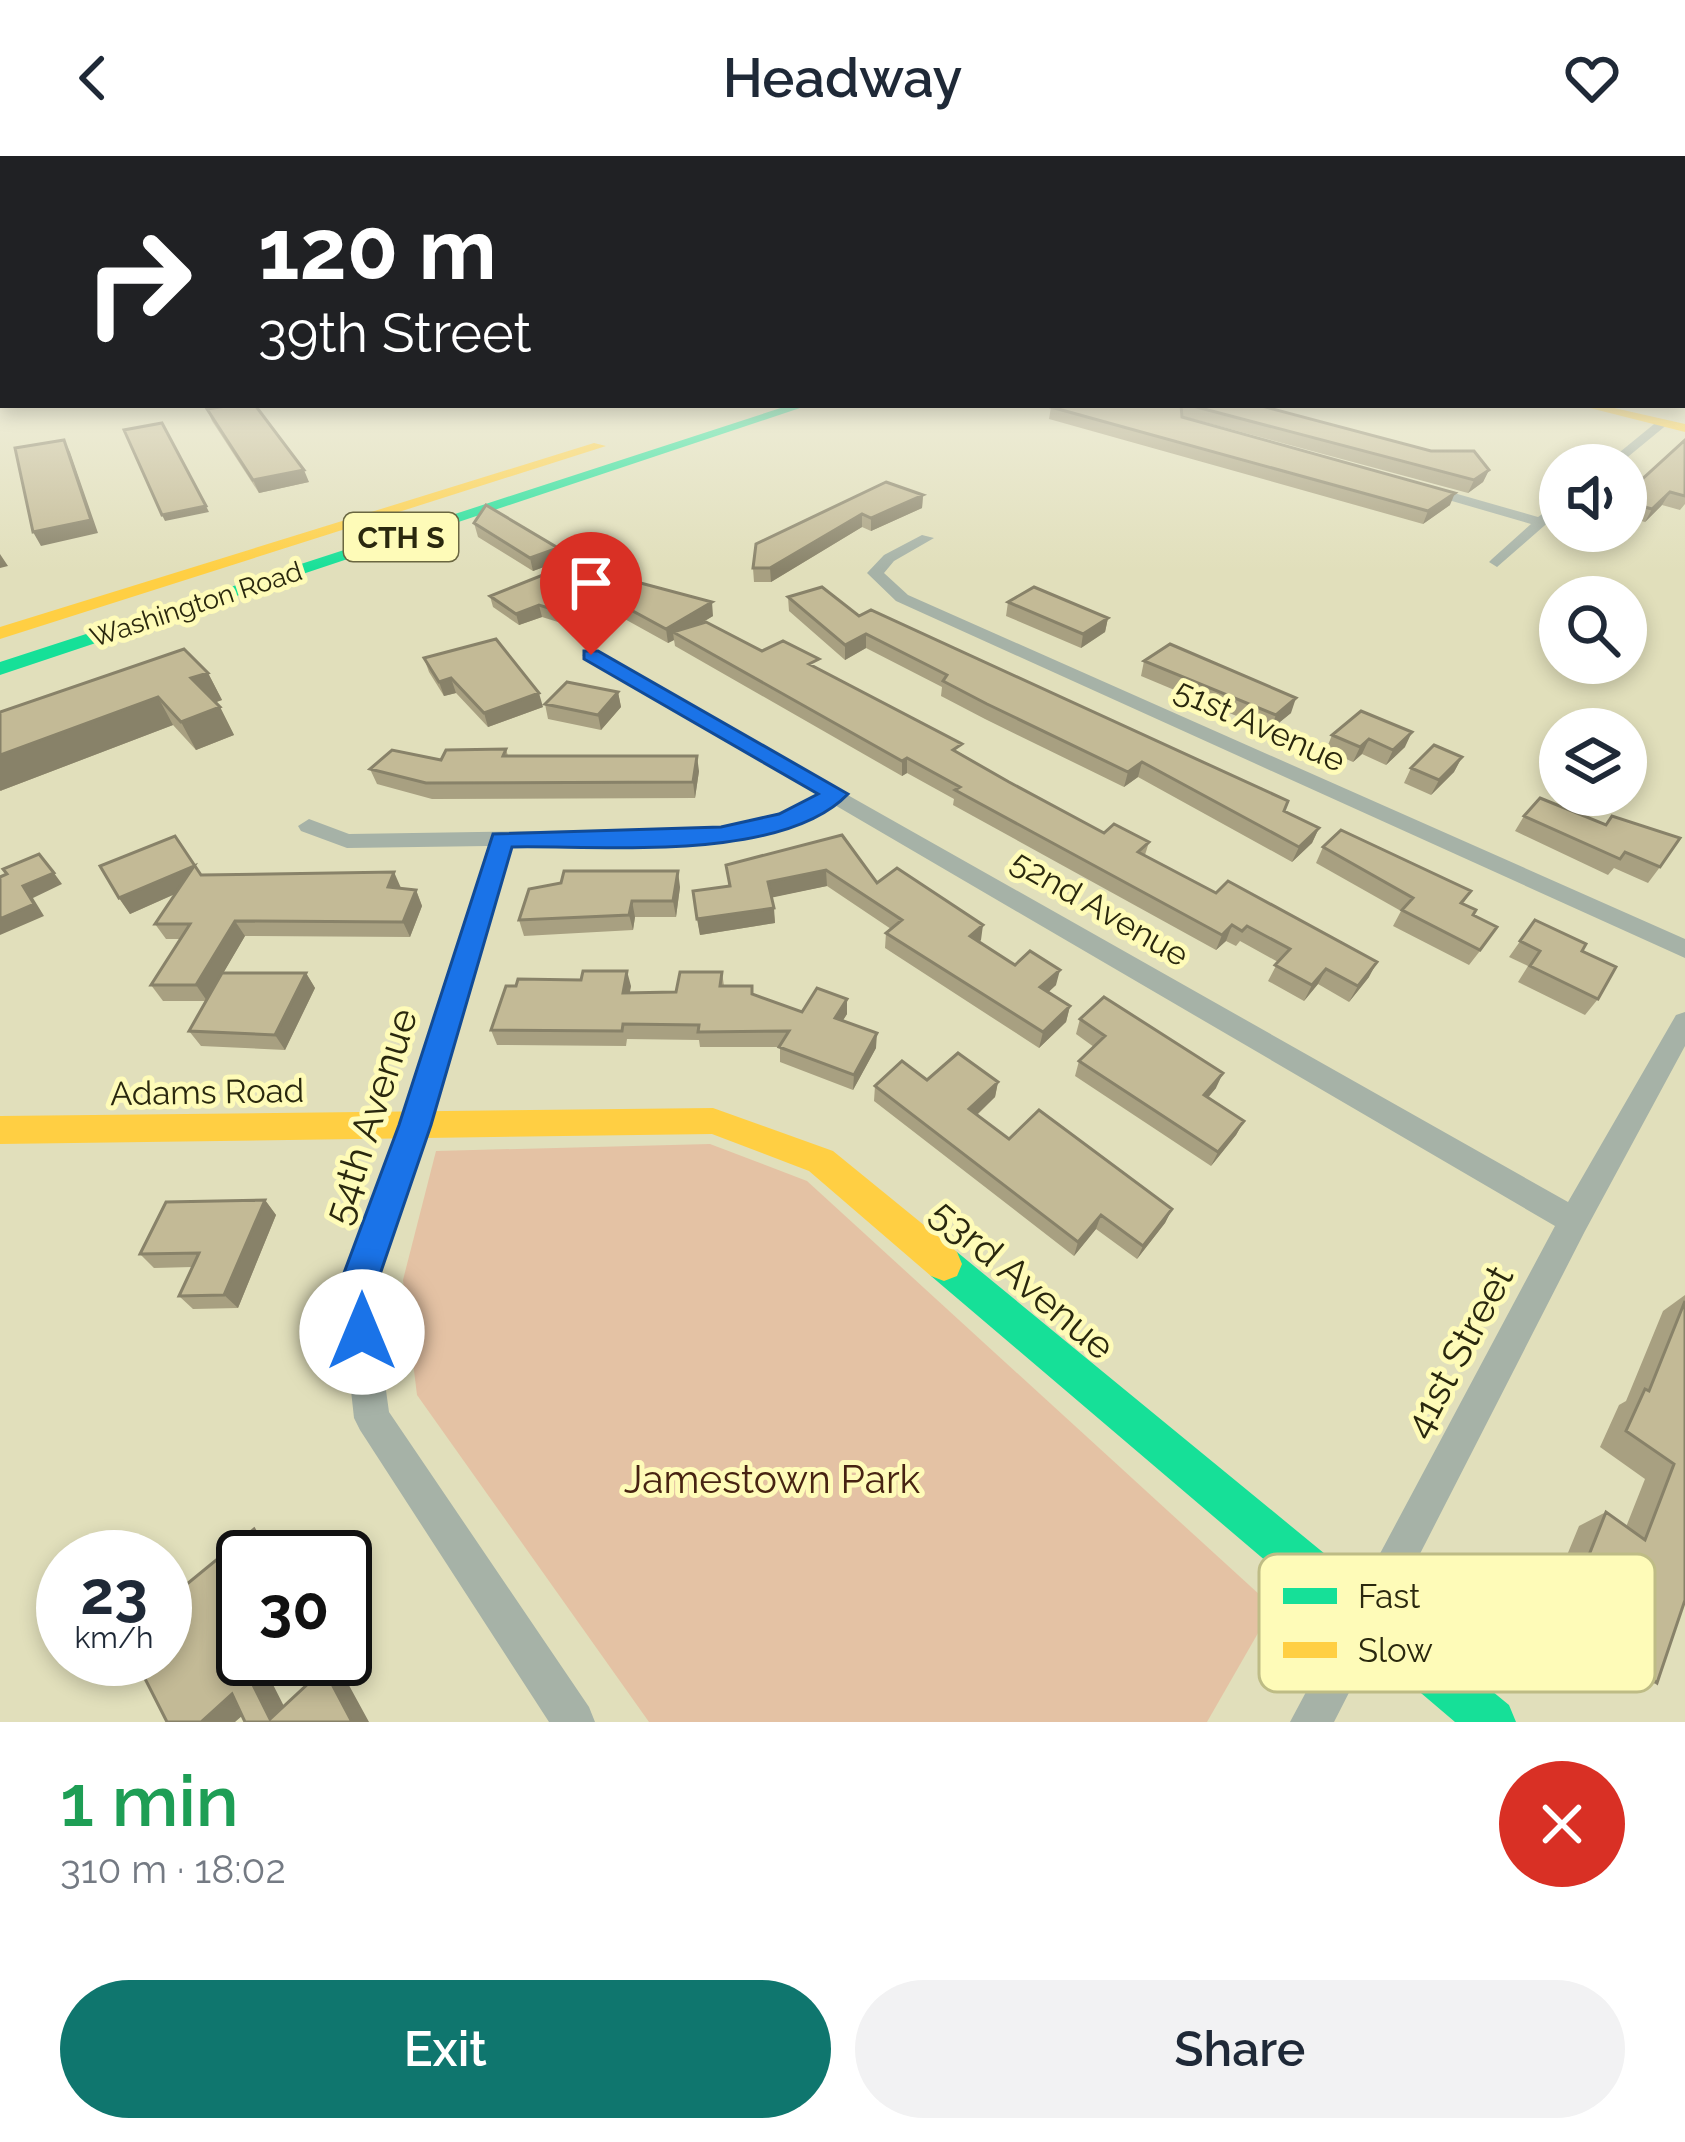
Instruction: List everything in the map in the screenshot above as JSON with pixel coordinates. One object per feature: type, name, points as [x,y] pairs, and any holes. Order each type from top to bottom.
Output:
[{"type":"main road","name":"Washington Road","points":[[0,633],[669,425]]},
{"type":"main road","name":"Washington Road","points":[[0,669],[742,425]]},
{"type":"main road","points":[[477,484],[511,501]]},
{"type":"main road","name":"53rd Avenue","points":[[415,1125],[713,1121],[821,1161],[1289,1554]]},
{"type":"main road","name":"Adams Road","points":[[0,1130],[415,1125]]},
{"type":"main road","name":"53rd Avenue","points":[[1455,1692],[1492,1722]]},
{"type":"street","points":[[1644,444],[1674,425]]},
{"type":"street","points":[[1406,484],[1539,521]]},
{"type":"street","points":[[1497,562],[1539,521]]},
{"type":"street","name":"51st Avenue","points":[[927,538],[889,558],[875,573],[902,598],[1685,949]]},
{"type":"street","name":"52nd Avenue","points":[[591,655],[1574,1221]]},
{"type":"street","points":[[309,826],[347,841],[721,835],[786,820],[836,794]]},
{"type":"street","name":"54th Avenue","points":[[502,839],[415,1125],[356,1289],[372,1418],[574,1722]]},
{"type":"street","name":"41st Street","points":[[1399,1554],[1685,1022]]},
{"type":"street","name":"41st Street","points":[[1311,1722],[1327,1692]]},
{"type":"green space","name":"Jamestown Park","points":[[710,1144],[807,1181],[1259,1594],[1259,1631],[1207,1722],[649,1722],[417,1395],[403,1280],[436,1151]]},
{"type":"building","points":[[163,425],[206,506],[162,515],[124,430]]},
{"type":"building","points":[[217,425],[270,425],[304,470],[253,480]]},
{"type":"building","points":[[1117,425],[1211,425],[1455,493],[1428,511]]},
{"type":"building","points":[[1265,425],[1334,425],[1431,451],[1474,451],[1489,470],[1474,480]]},
{"type":"building","points":[[64,440],[91,520],[33,532],[15,448]]},
{"type":"building","points":[[1685,440],[1685,496],[1670,492],[1652,509],[1647,508],[1647,475]]},
{"type":"building","points":[[886,482],[923,495],[871,518],[862,514],[770,568],[753,568],[756,544]]},
{"type":"building","points":[[486,505],[558,548],[530,558],[474,523]]},
{"type":"building","points":[[558,569],[605,594],[572,615],[539,605],[516,614],[490,596]]},
{"type":"building","points":[[633,581],[712,602],[666,629],[609,598]]},
{"type":"building","points":[[822,587],[859,616],[871,610],[1288,801],[1284,811],[1319,828],[1299,847],[1142,762],[1128,772],[987,704],[943,681],[947,675],[866,634],[845,645],[788,597]]},
{"type":"building","points":[[1034,587],[1108,618],[1083,634],[1008,602]]},
{"type":"building","points":[[706,622],[762,651],[783,641],[819,659],[809,664],[962,744],[953,750],[1009,782],[1104,833],[1114,824],[1149,842],[1138,852],[1216,893],[1228,881],[1377,962],[1358,986],[1326,969],[1312,985],[1275,965],[1290,949],[1247,926],[1242,931],[1232,925],[1222,935],[673,632]]},
{"type":"building","points":[[496,639],[539,693],[484,713],[451,678],[439,682],[424,658]]},
{"type":"building","points":[[1170,644],[1296,698],[1276,715],[1144,661]]},
{"type":"building","points":[[184,649],[208,673],[191,678],[220,707],[181,722],[158,697],[0,755],[0,712]]},
{"type":"building","points":[[567,682],[618,692],[598,715],[545,704]]},
{"type":"building","points":[[1361,711],[1412,732],[1393,750],[1369,739],[1360,747],[1332,735]]},
{"type":"building","points":[[1434,745],[1462,757],[1439,780],[1411,768]]},
{"type":"building","points":[[506,749],[503,756],[697,756],[693,782],[426,783],[370,769],[392,750],[441,760],[446,750]]},
{"type":"building","points":[[1539,799],[1539,816],[1584,816],[1606,825],[1612,816],[1680,838],[1660,867],[1625,852],[1620,859],[1524,816]]},
{"type":"building","points":[[1341,830],[1471,891],[1461,903],[1497,927],[1480,950],[1402,910],[1413,898],[1323,847]]},
{"type":"building","points":[[842,835],[877,883],[897,868],[983,925],[970,936],[1015,965],[1030,951],[1060,970],[1040,987],[1070,1006],[1043,1032],[886,933],[902,920],[826,870],[768,882],[774,908],[697,919],[693,891],[730,886],[726,865]]},
{"type":"building","points":[[175,836],[201,875],[394,872],[388,887],[416,890],[403,922],[235,921],[196,985],[151,985],[190,924],[155,924],[194,866],[119,898],[100,866]]},
{"type":"building","points":[[39,854],[54,873],[23,886],[34,904],[0,919],[0,877],[7,874],[3,869]]},
{"type":"building","points":[[564,871],[678,871],[673,901],[632,901],[629,915],[519,920],[529,889],[561,883]]},
{"type":"building","points":[[1535,920],[1586,944],[1582,951],[1616,967],[1598,999],[1530,966],[1540,951],[1520,941]]},
{"type":"building","points":[[583,971],[627,971],[623,993],[676,992],[680,972],[722,972],[720,986],[752,986],[752,994],[802,1012],[817,988],[847,999],[835,1018],[877,1033],[854,1075],[779,1047],[789,1031],[698,1032],[699,1025],[623,1024],[622,1031],[491,1030],[506,986],[516,986],[518,979],[581,980]]},
{"type":"building","points":[[222,973],[306,973],[275,1035],[189,1031]]},
{"type":"building","points":[[1104,997],[1223,1073],[1204,1095],[1244,1121],[1218,1152],[1079,1061],[1105,1036],[1080,1019]]},
{"type":"building","points":[[958,1053],[998,1082],[969,1109],[1009,1139],[1039,1110],[1172,1209],[1143,1246],[1101,1215],[1078,1242],[875,1086],[902,1061],[927,1080]]},
{"type":"building","points":[[265,1200],[224,1295],[179,1296],[199,1253],[140,1254],[166,1202]]},
{"type":"building","points":[[1685,1301],[1685,1600],[1657,1683],[1655,1554],[1589,1554],[1606,1512],[1645,1540],[1674,1464],[1626,1431],[1645,1389],[1649,1391]]},
{"type":"building","points":[[216,1560],[216,1686],[254,1686],[270,1719],[306,1686],[333,1686],[352,1722],[245,1722],[232,1694],[201,1722],[167,1722],[149,1686],[192,1686],[192,1580]]},
{"type":"traffic: fast","points":[[0,669],[742,425]]},
{"type":"traffic: fast","points":[[944,1264],[1291,1554]]},
{"type":"traffic: fast","points":[[1456,1692],[1492,1722]]},
{"type":"traffic: slow","points":[[1672,425],[1685,428]]},
{"type":"traffic: slow","points":[[0,633],[599,446]]},
{"type":"traffic: slow","points":[[0,1130],[713,1121],[821,1161],[944,1264]]},
{"type":"route","points":[[362,1332],[356,1289],[415,1125],[502,839],[721,835],[786,820],[836,794],[591,655]]}]
